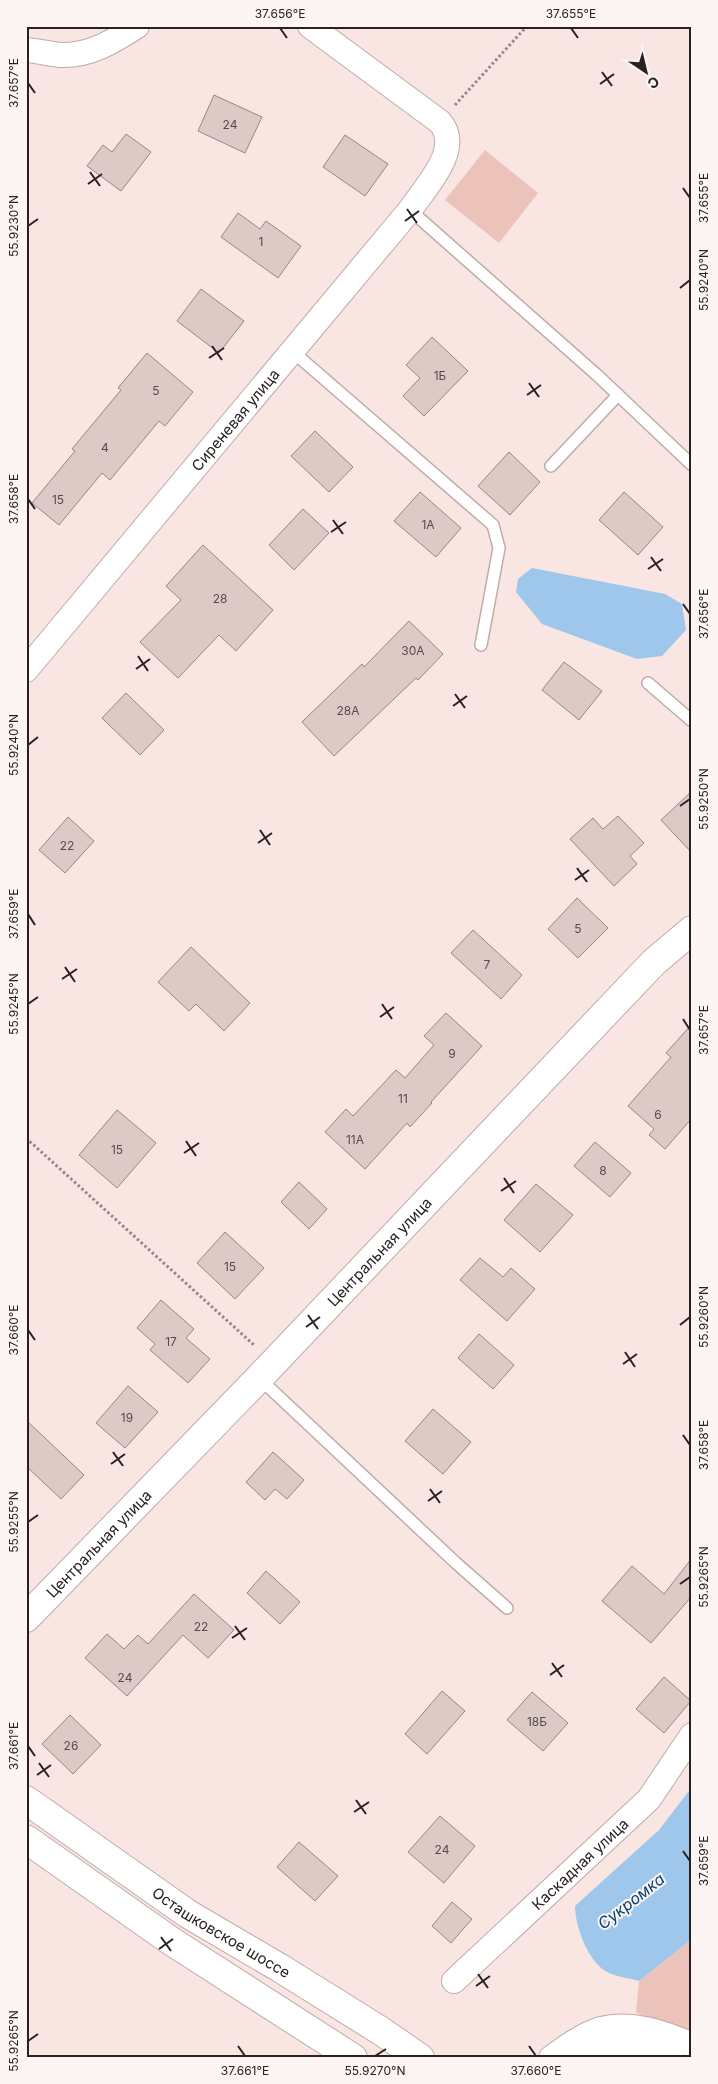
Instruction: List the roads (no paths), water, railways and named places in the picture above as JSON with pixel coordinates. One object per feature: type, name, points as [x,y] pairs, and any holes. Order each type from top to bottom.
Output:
[{"type":"street","points":[[26,50],[62,55],[88,52],[108,44],[137,26]]},
{"type":"street","name":"Сиреневая улица","points":[[26,670],[410,210],[440,166],[449,141],[447,130],[440,122],[310,26]]},
{"type":"street","name":"Центральная улица","points":[[26,1618],[266,1370],[654,962],[692,930]]},
{"type":"street","name":"Каскадная улица","points":[[454,1981],[649,1799],[692,1735]]},
{"type":"street","name":"Осташковское шоссе","points":[[26,1800],[188,1914],[382,2031],[420,2058]]},
{"type":"street","points":[[26,1839],[171,1941],[353,2058]]},
{"type":"street","points":[[551,2058],[575,2040],[602,2029],[637,2027],[668,2034],[692,2045]]},
{"type":"street","points":[[580,2058],[610,2045],[638,2046],[672,2058]]},
{"type":"lane","points":[[410,210],[618,395],[692,466]]},
{"type":"lane","points":[[292,352],[493,524],[498,548],[481,645]]},
{"type":"lane","points":[[551,466],[618,395]]},
{"type":"lane","points":[[648,683],[692,721]]},
{"type":"lane","points":[[266,1370],[456,1563],[507,1608]]},
{"type":"water","points":[[532,568],[665,594],[682,604],[686,630],[662,656],[637,659],[542,624],[516,592],[518,579]]},
{"type":"water","name":"Сукромка","points":[[692,1787],[692,1939],[639,1981],[616,1976],[602,1968],[589,1953],[580,1934],[575,1906],[659,1830]]}]
